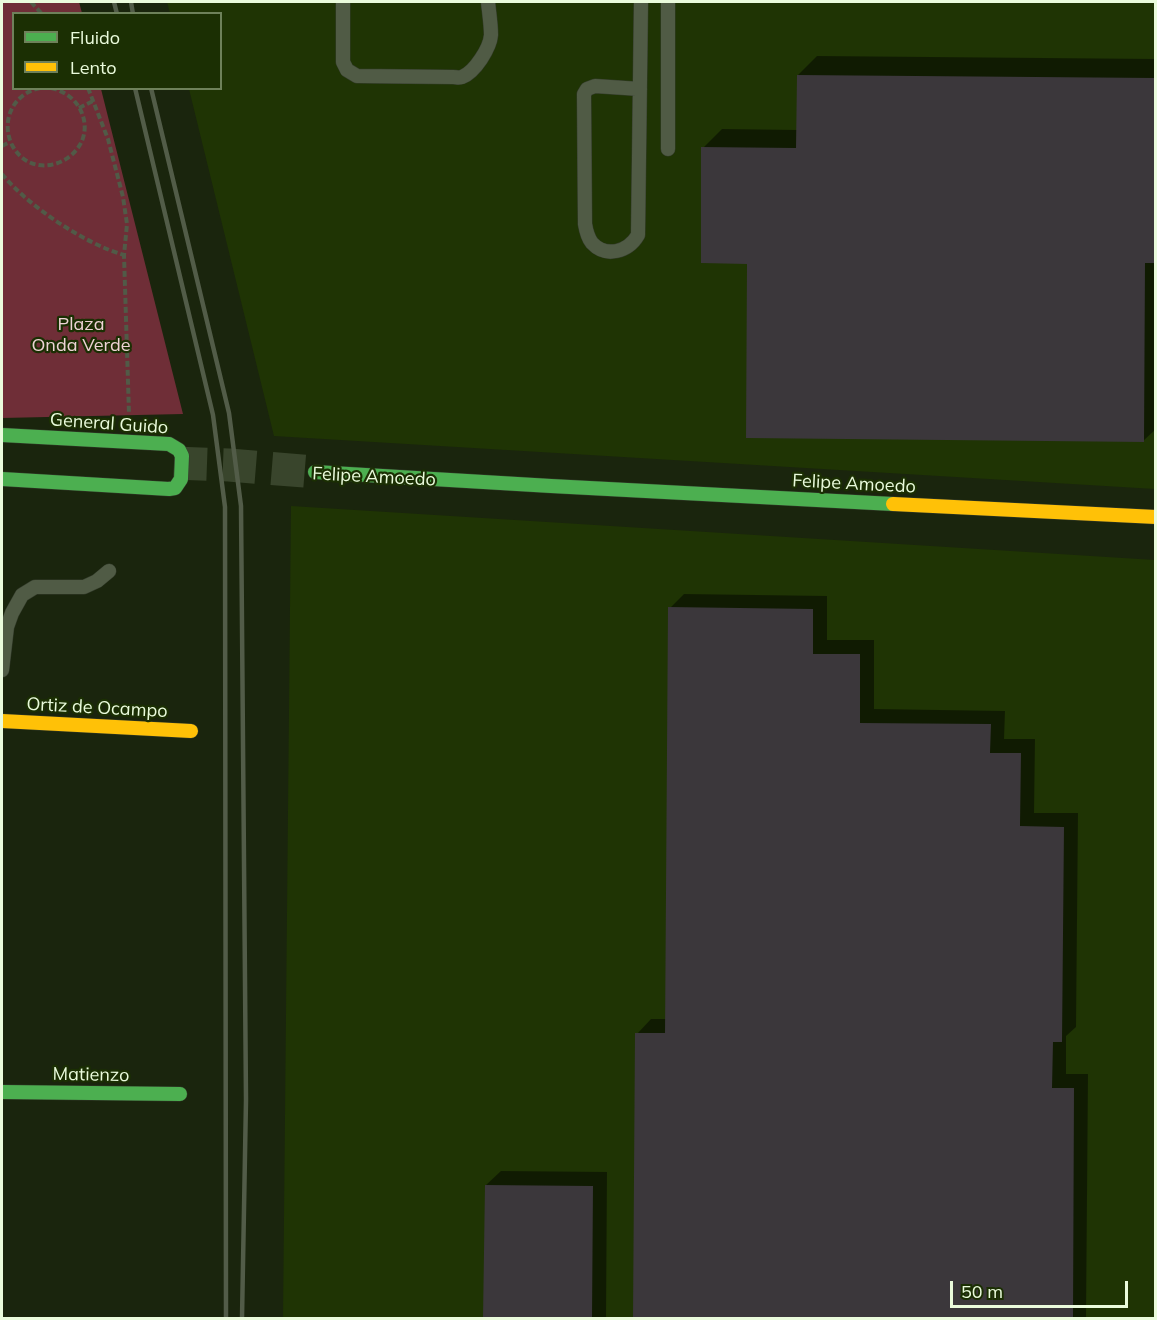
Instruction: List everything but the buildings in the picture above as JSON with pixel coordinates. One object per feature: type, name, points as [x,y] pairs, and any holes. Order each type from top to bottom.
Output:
[{"type":"street","name":"General Guido","points":[[2,435],[169,444],[179,450],[182,456],[181,479],[175,488],[169,489],[2,479]]},
{"type":"street","name":"Felipe Amoedo","points":[[315,472],[1155,517]]},
{"type":"street","name":"Felipe Amoedo","points":[[520,472],[551,486]]},
{"type":"street","name":"Felipe Amoedo","points":[[518,497],[551,486]]},
{"type":"street","name":"Ortiz de Ocampo","points":[[2,721],[191,731]]},
{"type":"street","name":"Matienzo","points":[[2,1092],[180,1094]]},
{"type":"lane","points":[[343,2],[343,62],[348,70],[357,76],[453,78],[462,77],[470,71],[483,56],[489,44],[491,35],[488,2]]},
{"type":"lane","points":[[640,89],[595,86],[586,88],[584,94],[585,224],[592,243],[601,250],[614,252],[627,248],[638,235],[640,89],[641,2]]},
{"type":"lane","points":[[668,2],[668,149]]},
{"type":"lane","points":[[2,670],[7,627],[22,595],[35,587],[84,587],[97,581],[109,571]]},
{"type":"path","points":[[33,90],[22,95],[14,104],[8,115],[6,127],[14,150],[24,159],[37,165],[63,162],[74,153],[85,129],[79,108],[68,95],[57,90]]},
{"type":"path","points":[[89,90],[108,139],[127,224],[124,255],[129,441]]},
{"type":"path","points":[[79,108],[93,101]]},
{"type":"path","points":[[2,146],[10,141]]},
{"type":"path","points":[[2,174],[12,187],[43,212],[108,251],[124,255]]},
{"type":"shaded area","points":[[167,2],[1155,2],[1155,489],[274,436],[189,90],[222,90],[222,12],[170,12]]},
{"type":"shaded area","points":[[291,506],[1155,560],[1155,1318],[283,1318]]},
{"type":"green space","name":"Plaza Onda Verde","points":[[2,2],[79,2],[82,12],[12,12],[12,90],[101,90],[183,414],[2,418]]},
{"type":"tunnel","points":[[174,463],[315,472]]},
{"type":"railway","points":[[114,2],[116,12]]},
{"type":"railway","points":[[131,2],[133,12]]},
{"type":"railway","points":[[135,90],[213,415],[225,507],[226,1318]]},
{"type":"railway","points":[[151,90],[229,413],[241,506],[246,1100],[242,1318]]},
{"type":"traffic: fast","points":[[2,435],[169,444],[179,450],[182,456],[181,479],[175,488],[169,489],[2,479]]},
{"type":"traffic: fast","points":[[315,472],[893,504]]},
{"type":"traffic: fast","points":[[2,1092],[180,1094]]},
{"type":"traffic: slow","points":[[893,504],[1156,517]]},
{"type":"traffic: slow","points":[[2,721],[191,731]]}]
